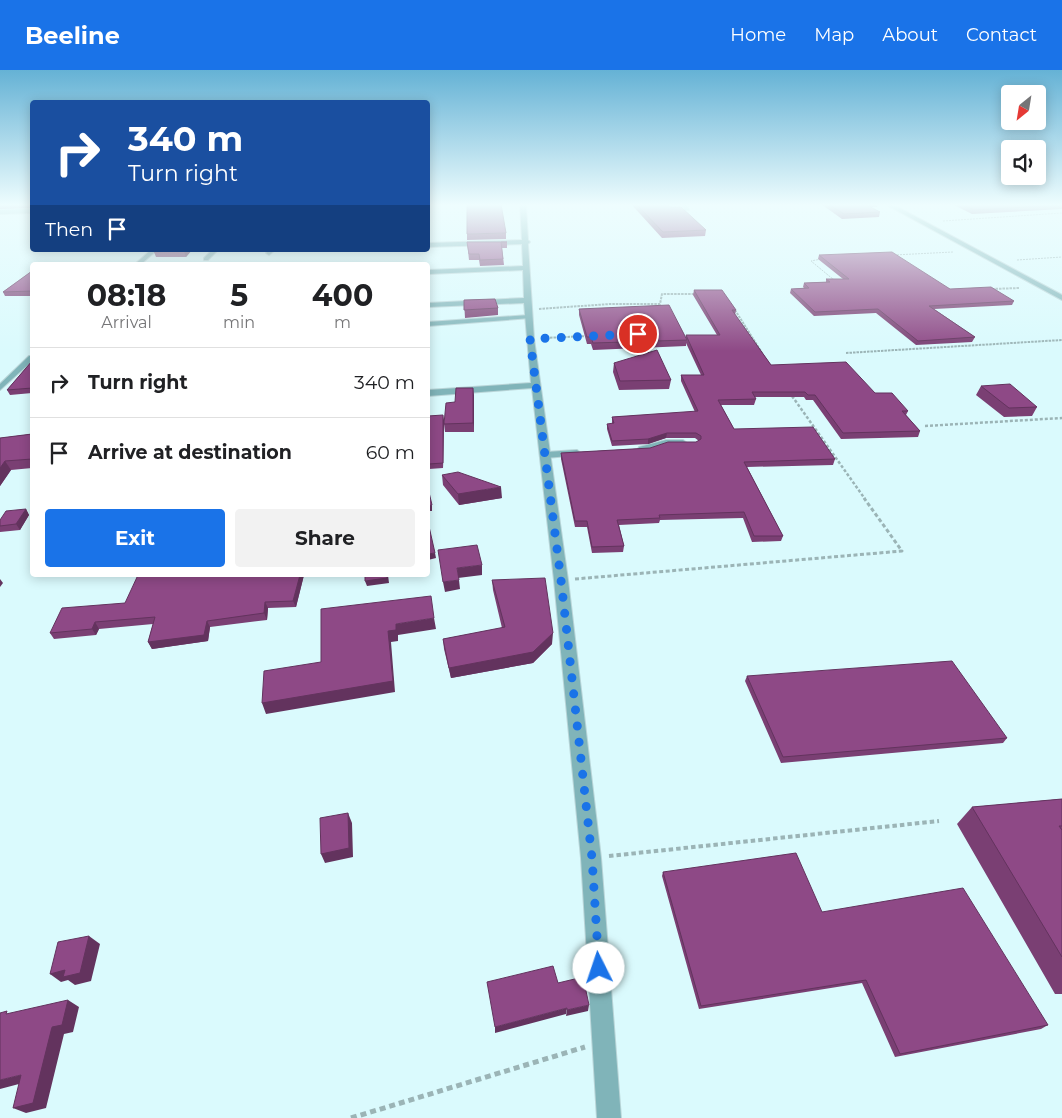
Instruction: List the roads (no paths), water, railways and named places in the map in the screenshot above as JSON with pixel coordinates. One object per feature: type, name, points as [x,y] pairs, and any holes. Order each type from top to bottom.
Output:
[{"type":"street","points":[[527,253],[530,339],[561,580],[592,858],[609,1118]]},
{"type":"street","points":[[979,253],[1062,298]]},
{"type":"street","points":[[430,272],[528,268]]},
{"type":"street","points":[[430,305],[529,309]]},
{"type":"street","points":[[430,393],[537,384]]},
{"type":"lane","points":[[140,262],[151,253]]},
{"type":"lane","points":[[206,259],[212,253]]},
{"type":"lane","points":[[430,324],[529,309]]},
{"type":"lane","points":[[0,388],[30,360]]},
{"type":"lane","points":[[630,450],[649,449],[666,442],[695,443]]},
{"type":"lane","points":[[546,455],[584,452]]}]
